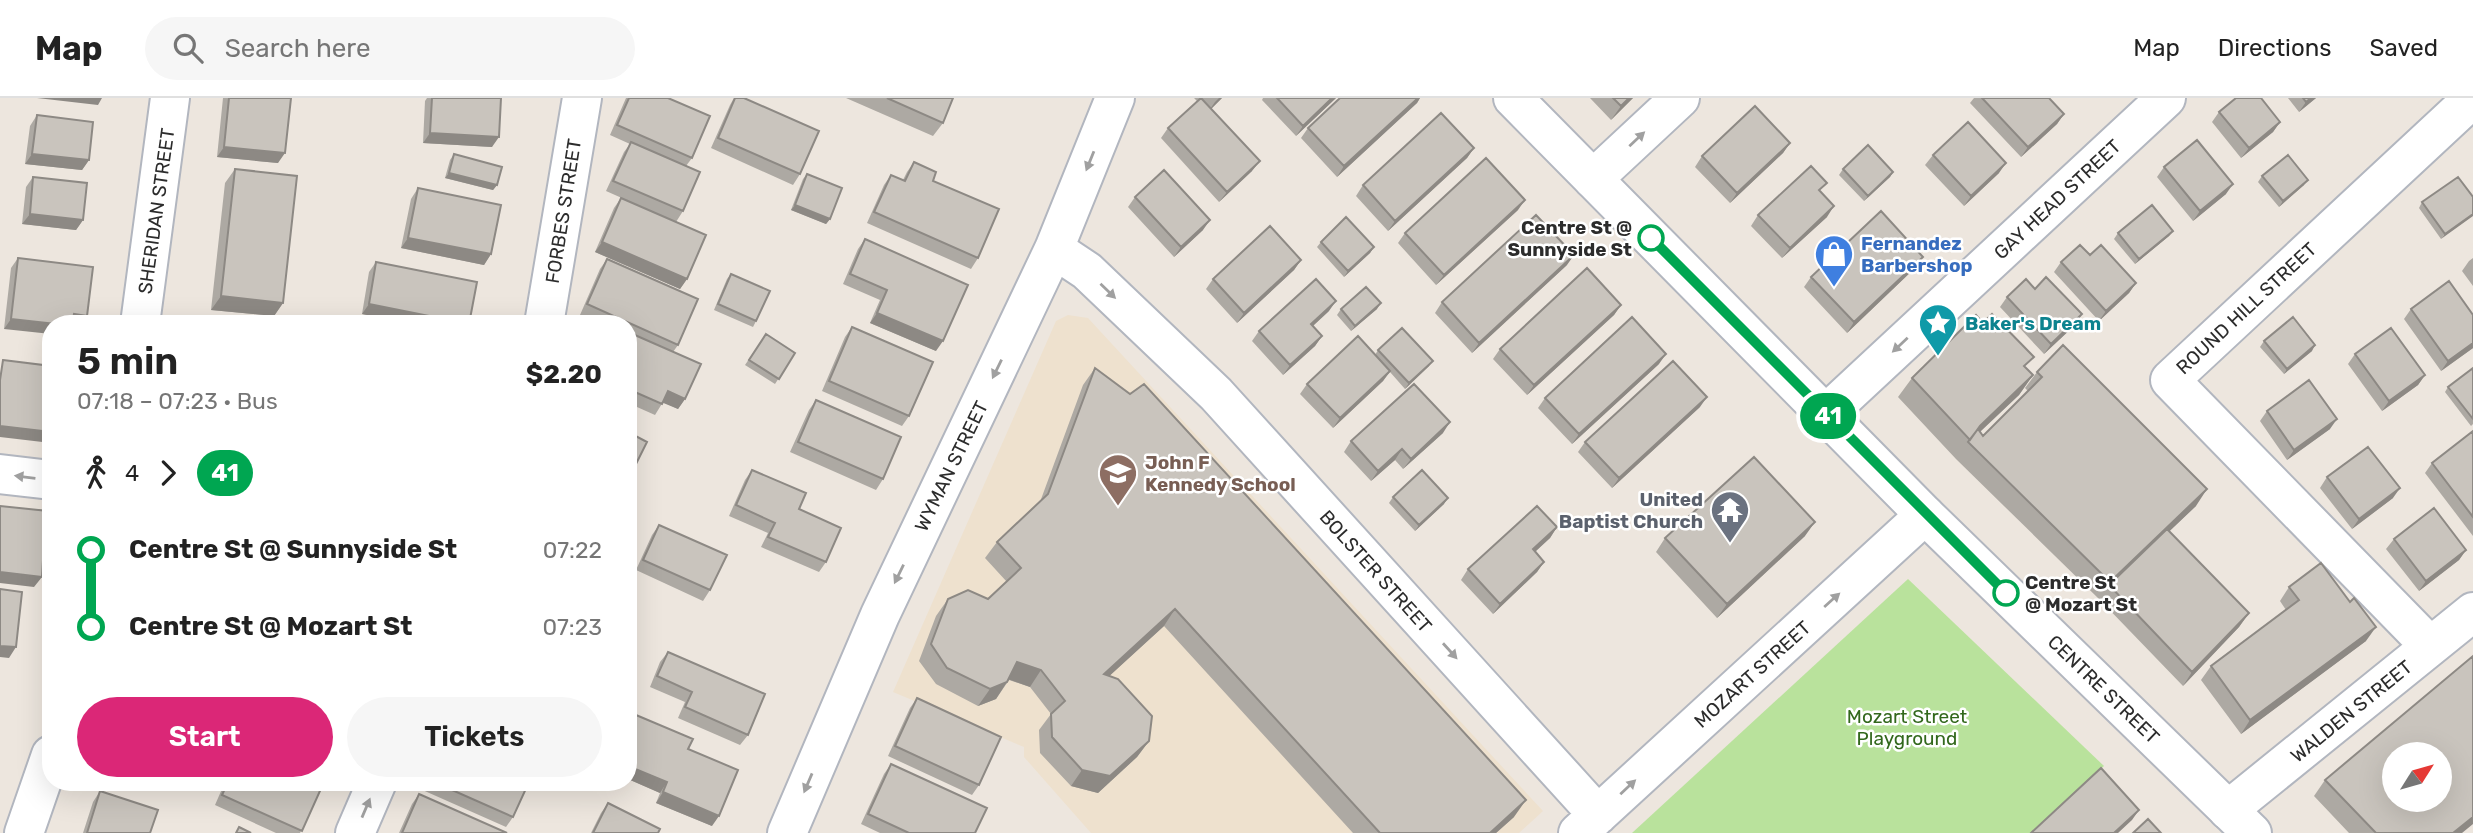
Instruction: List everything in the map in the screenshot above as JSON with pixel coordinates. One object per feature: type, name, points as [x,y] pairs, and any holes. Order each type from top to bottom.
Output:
[{"type":"street","name":"SHERIDAN STREET","points":[[141,315],[170,98]]},
{"type":"street","name":"FORBES STREET","points":[[546,315],[582,98]]},
{"type":"street","name":"WYMAN STREET","points":[[787,833],[880,615],[1054,249],[1115,98]]},
{"type":"street","name":"CENTRE STREET","points":[[1513,98],[1925,515],[2240,821]]},
{"type":"street","points":[[1593,179],[1680,98]]},
{"type":"street","name":"GAY HEAD STREET","points":[[1826,414],[2166,98]]},
{"type":"street","name":"ROUND HILL STREET","points":[[2431,646],[2170,380],[2473,98]]},
{"type":"street","name":"BOLSTER STREET","points":[[1054,249],[1087,271],[1216,394],[1588,824]]},
{"type":"street","points":[[0,474],[42,479]]},
{"type":"street","name":"MOZART STREET","points":[[1588,824],[1925,515]]},
{"type":"street","name":"WALDEN STREET","points":[[2240,821],[2431,646],[2473,612]]},
{"type":"street","points":[[24,833],[42,781]]},
{"type":"street","points":[[355,833],[373,791]]},
{"type":"shaded area","name":"John F Kennedy School","points":[[1068,315],[1088,318],[1543,811],[1519,833],[1091,833],[1024,757],[1024,747],[893,692],[1056,321]]},
{"type":"green space","name":"Mozart Street Playground","points":[[1908,579],[2104,766],[2031,833],[1632,833]]},
{"type":"building","points":[[229,98],[291,98],[285,153],[224,147]]},
{"type":"building","points":[[432,98],[501,98],[499,137],[430,133]]},
{"type":"building","points":[[629,98],[668,98],[710,116],[692,158],[617,125]]},
{"type":"building","points":[[735,98],[744,98],[819,131],[800,174],[718,138]]},
{"type":"building","points":[[887,98],[953,98],[943,123]]},
{"type":"building","points":[[1201,98],[1260,161],[1227,192],[1168,128]]},
{"type":"building","points":[[1277,98],[1332,98],[1303,126]]},
{"type":"building","points":[[1340,98],[1418,98],[1344,166],[1308,128]]},
{"type":"building","points":[[1613,98],[1629,98],[1621,106]]},
{"type":"building","points":[[1982,98],[2049,98],[2064,114],[2028,147]]},
{"type":"building","points":[[2236,98],[2261,98],[2280,122],[2249,148],[2219,112]]},
{"type":"building","points":[[1755,106],[1790,143],[1737,193],[1702,156]]},
{"type":"building","points":[[1441,113],[1474,148],[1395,221],[1363,185]]},
{"type":"building","points":[[37,115],[93,122],[89,160],[32,154]]},
{"type":"building","points":[[1968,122],[2006,163],[1971,196],[1933,155]]},
{"type":"building","points":[[2197,140],[2233,184],[2200,211],[2164,167]]},
{"type":"building","points":[[631,142],[700,172],[683,211],[613,181]]},
{"type":"building","points":[[1868,145],[1893,172],[1868,196],[1843,169]]},
{"type":"building","points":[[454,154],[502,167],[497,185],[449,173]]},
{"type":"building","points":[[2288,155],[2308,180],[2283,201],[2262,176]]},
{"type":"building","points":[[1486,158],[1525,200],[1444,275],[1405,233]]},
{"type":"building","points":[[914,162],[936,172],[933,181],[999,209],[978,258],[874,212],[891,175],[905,181]]},
{"type":"building","points":[[1811,166],[1827,183],[1819,190],[1834,206],[1790,248],[1758,215]]},
{"type":"building","points":[[235,169],[297,176],[283,303],[221,296]]},
{"type":"building","points":[[1164,170],[1210,220],[1181,247],[1135,197]]},
{"type":"building","points":[[807,174],[842,188],[830,219],[795,205]]},
{"type":"building","points":[[33,177],[87,183],[83,220],[30,214]]},
{"type":"building","points":[[2458,177],[2473,197],[2473,214],[2445,234],[2422,202]]},
{"type":"building","points":[[418,188],[501,205],[491,254],[408,238]]},
{"type":"building","points":[[621,198],[706,235],[687,279],[602,242]]},
{"type":"building","points":[[2152,205],[2173,231],[2139,259],[2118,233]]},
{"type":"building","points":[[1881,211],[1923,257],[1854,322],[1811,277]]},
{"type":"building","points":[[1536,215],[1574,255],[1479,343],[1442,302]]},
{"type":"building","points":[[1346,217],[1374,247],[1348,271],[1321,242]]},
{"type":"building","points":[[1270,226],[1301,260],[1244,313],[1213,279]]},
{"type":"building","points":[[865,239],[968,285],[943,341],[877,313],[887,290],[850,274]]},
{"type":"building","points":[[2080,245],[2090,255],[2101,245],[2136,283],[2106,311],[2061,262]]},
{"type":"building","points":[[18,258],[93,267],[87,315],[42,315],[42,322],[11,319]]},
{"type":"building","points":[[607,259],[698,299],[678,345],[637,327],[637,315],[611,315],[587,304]]},
{"type":"building","points":[[376,262],[477,282],[471,315],[424,315],[369,304]]},
{"type":"building","points":[[1587,268],[1621,305],[1534,385],[1500,349]]},
{"type":"building","points":[[731,274],[770,291],[756,321],[718,304]]},
{"type":"building","points":[[2046,277],[2082,314],[2051,344],[2007,297],[2026,279],[2035,289]]},
{"type":"building","points":[[1316,279],[1336,301],[1311,324],[1322,336],[1290,365],[1259,331]]},
{"type":"building","points":[[2449,281],[2473,315],[2473,343],[2448,361],[2411,309]]},
{"type":"building","points":[[1366,287],[1381,303],[1355,326],[1341,309]]},
{"type":"building","points":[[1992,314],[2034,357],[2024,366],[2033,375],[1980,426],[1970,440],[1912,378],[1976,315],[1983,323]]},
{"type":"building","points":[[1632,317],[1666,354],[1579,434],[1545,398]]},
{"type":"building","points":[[2293,317],[2315,345],[2287,369],[2264,341]]},
{"type":"building","points":[[852,327],[933,362],[909,416],[829,381]]},
{"type":"building","points":[[1402,328],[1433,361],[1409,383],[1378,350]]},
{"type":"building","points":[[2391,328],[2425,375],[2389,401],[2355,354]]},
{"type":"building","points":[[766,334],[795,353],[779,379],[749,360]]},
{"type":"building","points":[[637,336],[701,364],[685,399],[668,391],[662,404],[637,393]]},
{"type":"building","points":[[1358,336],[1390,371],[1340,418],[1307,384]]},
{"type":"building","points":[[2063,345],[2207,489],[2110,582],[1968,442],[1978,429],[1983,436],[2042,377],[2037,372]]},
{"type":"building","points":[[3,360],[42,365],[42,431],[0,426]]},
{"type":"building","points":[[1673,361],[1707,397],[1619,478],[1585,442]]},
{"type":"building","name":"John F Kennedy School","points":[[1095,368],[1130,394],[1144,384],[1526,800],[1490,833],[1380,833],[1175,609],[1104,674],[1118,679],[1152,716],[1149,741],[1110,776],[1082,770],[1052,737],[1051,714],[1065,701],[1041,670],[1017,662],[1007,682],[990,689],[947,668],[931,644],[948,599],[968,590],[988,599],[1021,568],[997,542],[1048,494]]},
{"type":"building","points":[[2473,368],[2473,419],[2448,387]]},
{"type":"building","points":[[2309,380],[2337,419],[2294,450],[2267,411]]},
{"type":"building","points":[[1414,384],[1450,422],[1411,459],[1402,449],[1378,471],[1351,441]]},
{"type":"building","points":[[816,400],[901,437],[883,479],[798,442]]},
{"type":"building","points":[[2473,431],[2473,517],[2432,463]]},
{"type":"building","points":[[637,437],[647,442],[637,462]]},
{"type":"building","points":[[2368,447],[2400,488],[2359,519],[2327,477]]},
{"type":"building","name":"United Baptist Church","points":[[1754,457],[1815,522],[1727,604],[1665,538]]},
{"type":"building","points":[[752,470],[806,493],[799,509],[841,528],[826,562],[768,537],[775,523],[736,505]]},
{"type":"building","points":[[1422,470],[1448,498],[1419,525],[1393,497]]},
{"type":"building","points":[[0,506],[42,510],[42,577],[0,572]]},
{"type":"building","points":[[1537,506],[1557,527],[1533,549],[1544,562],[1500,604],[1468,569]]},
{"type":"building","points":[[2434,508],[2466,550],[2426,581],[2394,539]]},
{"type":"building","points":[[659,525],[727,555],[710,590],[643,560]]},
{"type":"building","points":[[2167,529],[2249,613],[2192,672],[2109,585]]},
{"type":"building","points":[[2321,563],[2350,602],[2354,598],[2376,627],[2250,720],[2211,666],[2299,600],[2289,587]]},
{"type":"building","points":[[0,589],[22,592],[16,647],[0,646]]},
{"type":"building","points":[[668,652],[765,694],[748,735],[685,707],[692,692],[657,676]]},
{"type":"building","points":[[2473,656],[2473,817],[2453,833],[2376,833],[2325,780]]},
{"type":"building","points":[[917,698],[1001,737],[979,785],[895,746]]},
{"type":"building","points":[[637,715],[693,739],[688,749],[738,770],[719,816],[663,792],[667,782],[637,770]]},
{"type":"building","points":[[891,764],[987,808],[975,833],[909,833],[868,814]]},
{"type":"building","points":[[2101,768],[2139,810],[2114,833],[2031,833]]},
{"type":"building","points":[[100,791],[158,810],[150,833],[87,833]]},
{"type":"building","points":[[224,791],[320,791],[302,831],[222,795]]},
{"type":"building","points":[[454,791],[525,791],[513,817]]},
{"type":"building","points":[[419,794],[507,833],[402,833]]},
{"type":"building","points":[[608,803],[660,829],[658,833],[593,833]]},
{"type":"building","points":[[2148,819],[2161,833],[2133,833]]},
{"type":"building","points":[[239,827],[251,833],[236,833]]},
{"type":"bus line","name":"41","points":[[1651,238],[1925,515],[2006,593]]},
{"type":"place","name":"Centre St @ Sunnyside St","points":[[1651,238]]},
{"type":"place","name":"Fernandez Barbershop","points":[[1834,288]]},
{"type":"place","name":"Baker's Dream","points":[[1938,357]]},
{"type":"place","name":"John F Kennedy School","points":[[1118,507]]},
{"type":"place","name":"United Baptist Church","points":[[1730,544]]},
{"type":"place","name":"Centre St @ Mozart St","points":[[2006,593]]}]
